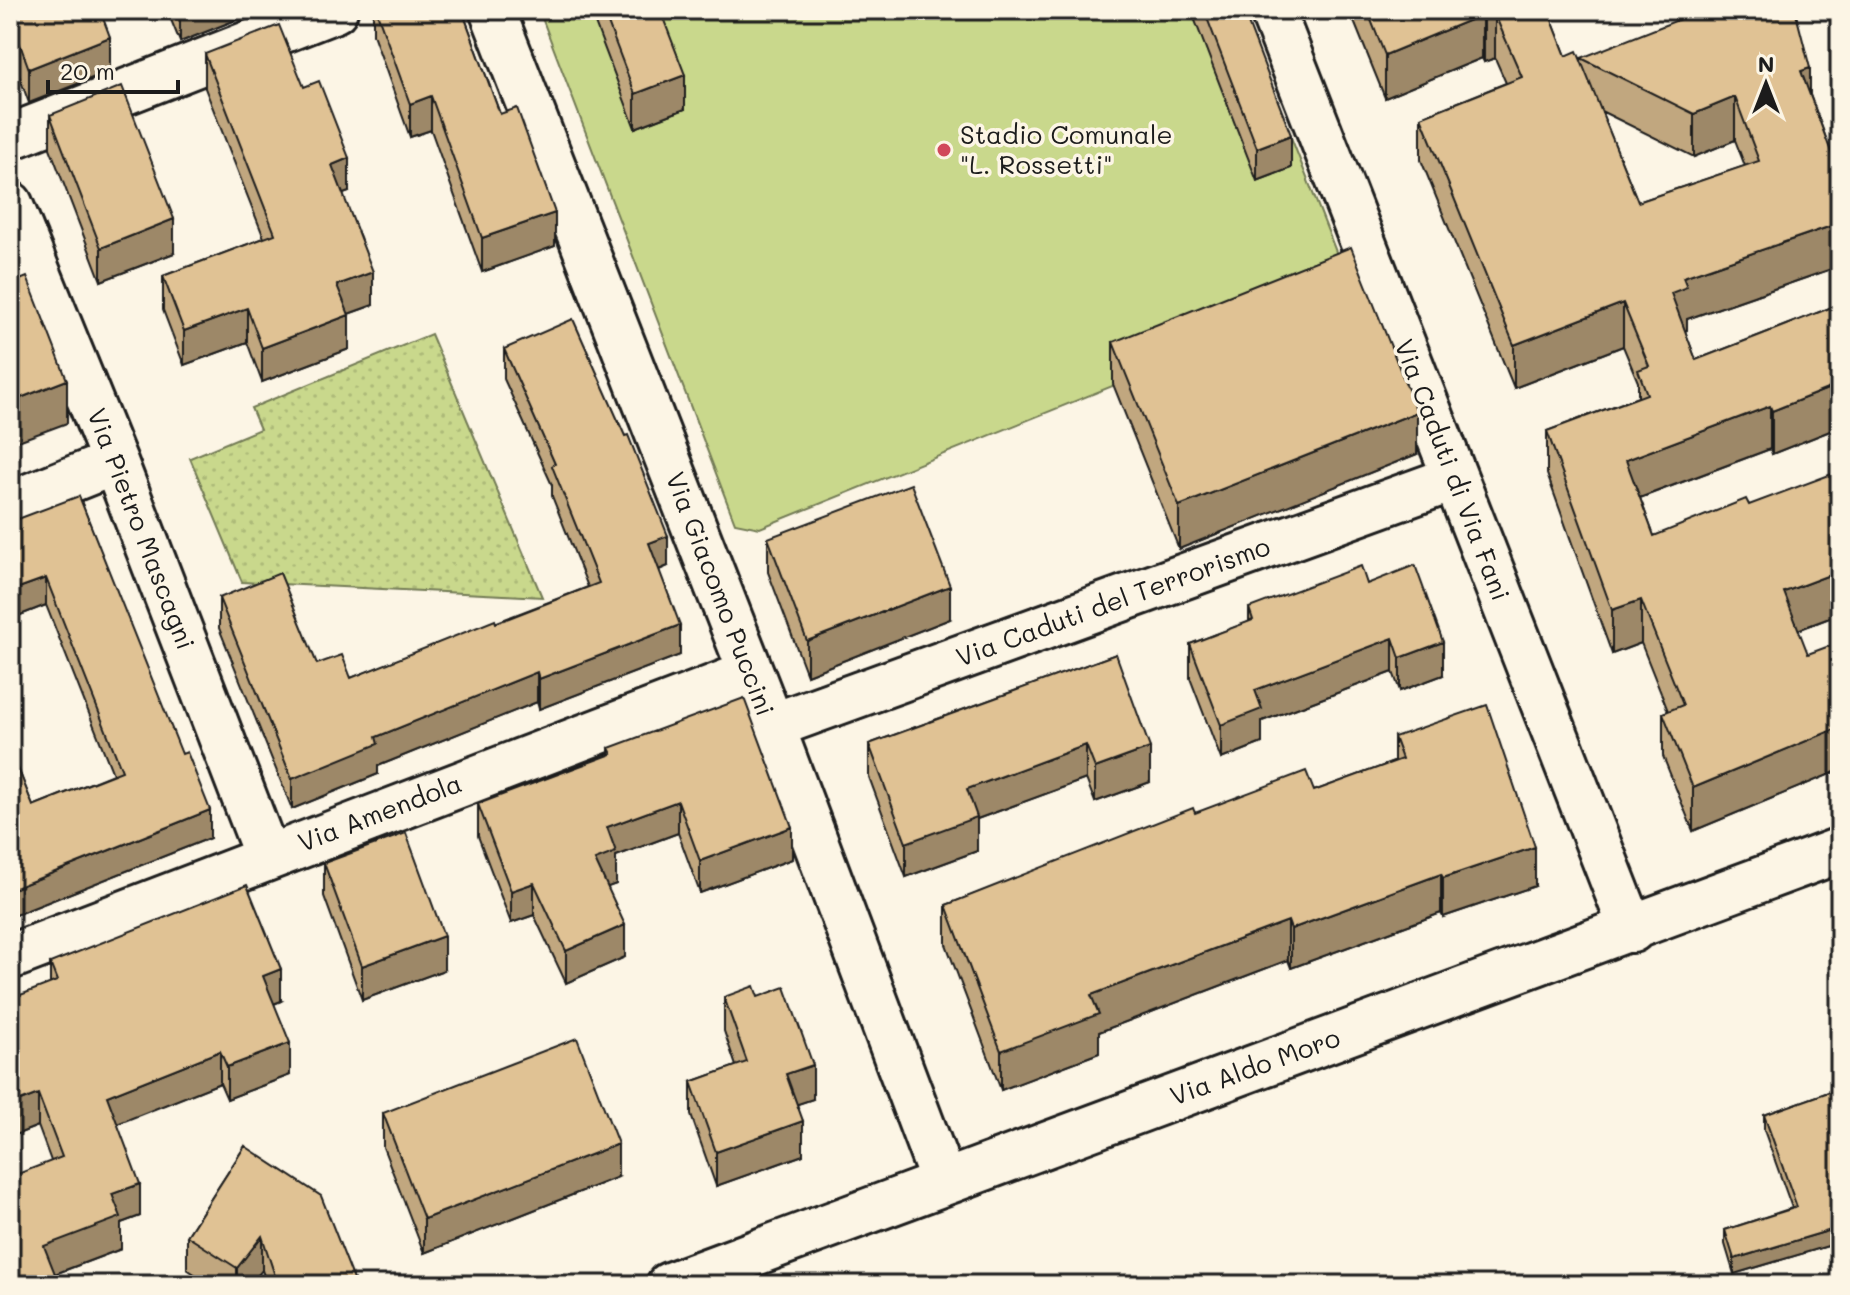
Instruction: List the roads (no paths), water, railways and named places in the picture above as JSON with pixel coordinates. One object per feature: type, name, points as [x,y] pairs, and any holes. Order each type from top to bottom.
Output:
[{"type":"street","points":[[10,137],[335,10]]},
{"type":"street","name":"Via Giacomo Puccini","points":[[492,10],[772,726],[943,1181]]},
{"type":"street","name":"Via Caduti di Via Fani","points":[[1272,10],[1632,930]]},
{"type":"street","name":"Via Pietro Mascagni","points":[[10,204],[115,462],[267,856]]},
{"type":"street","points":[[10,504],[115,462]]},
{"type":"street","name":"Via Caduti del Terrorismo","points":[[772,726],[1455,478]]},
{"type":"street","name":"Via Amendola","points":[[10,957],[751,673]]},
{"type":"street","name":"Via Aldo Moro","points":[[669,1285],[943,1181],[1632,930],[1840,850]]},
{"type":"place","name":"Stadio Comunale \"L. Rossetti\"","points":[[944,150]]}]
